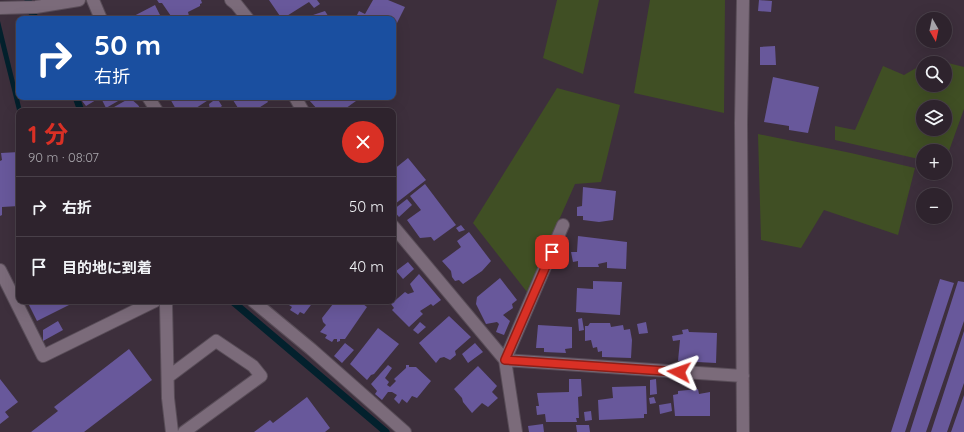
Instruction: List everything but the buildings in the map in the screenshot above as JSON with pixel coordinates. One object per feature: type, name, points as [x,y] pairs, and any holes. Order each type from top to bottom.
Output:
[{"type":"street","points":[[0,8],[36,7],[79,0]]},
{"type":"street","points":[[93,0],[100,16]]},
{"type":"street","points":[[231,0],[246,16]]},
{"type":"street","points":[[743,0],[741,123],[743,432]]},
{"type":"street","points":[[505,360],[563,225]]},
{"type":"street","points":[[396,230],[505,360],[516,432]]},
{"type":"street","points":[[0,270],[16,302]]},
{"type":"street","points":[[17,304],[43,356],[147,304]]},
{"type":"street","points":[[166,304],[168,398],[172,432]]},
{"type":"street","points":[[257,304],[405,432]]},
{"type":"street","points":[[168,377],[216,341],[253,366],[261,376],[184,432]]},
{"type":"street","points":[[505,360],[743,376]]},
{"type":"green space","points":[[557,0],[599,0],[583,74],[543,58]]},
{"type":"green space","points":[[650,0],[725,0],[724,113],[634,93]]},
{"type":"green space","points":[[952,64],[964,67],[964,109],[951,144],[916,144],[916,158],[835,140],[835,126],[855,130],[883,66],[904,75],[916,68],[916,92],[952,92]]},
{"type":"green space","points":[[557,88],[620,105],[601,182],[575,184],[527,292],[473,223]]},
{"type":"green space","points":[[758,134],[915,168],[898,235],[824,210],[801,248],[761,240]]},
{"type":"water","points":[[0,21],[16,86],[16,100],[19,100],[21,108],[16,108],[0,42]]},
{"type":"waterway","points":[[28,0],[34,16]]},
{"type":"waterway","points":[[77,100],[80,108]]},
{"type":"waterway","points":[[236,304],[386,432]]},
{"type":"route","points":[[552,252],[505,360],[679,372]]}]
